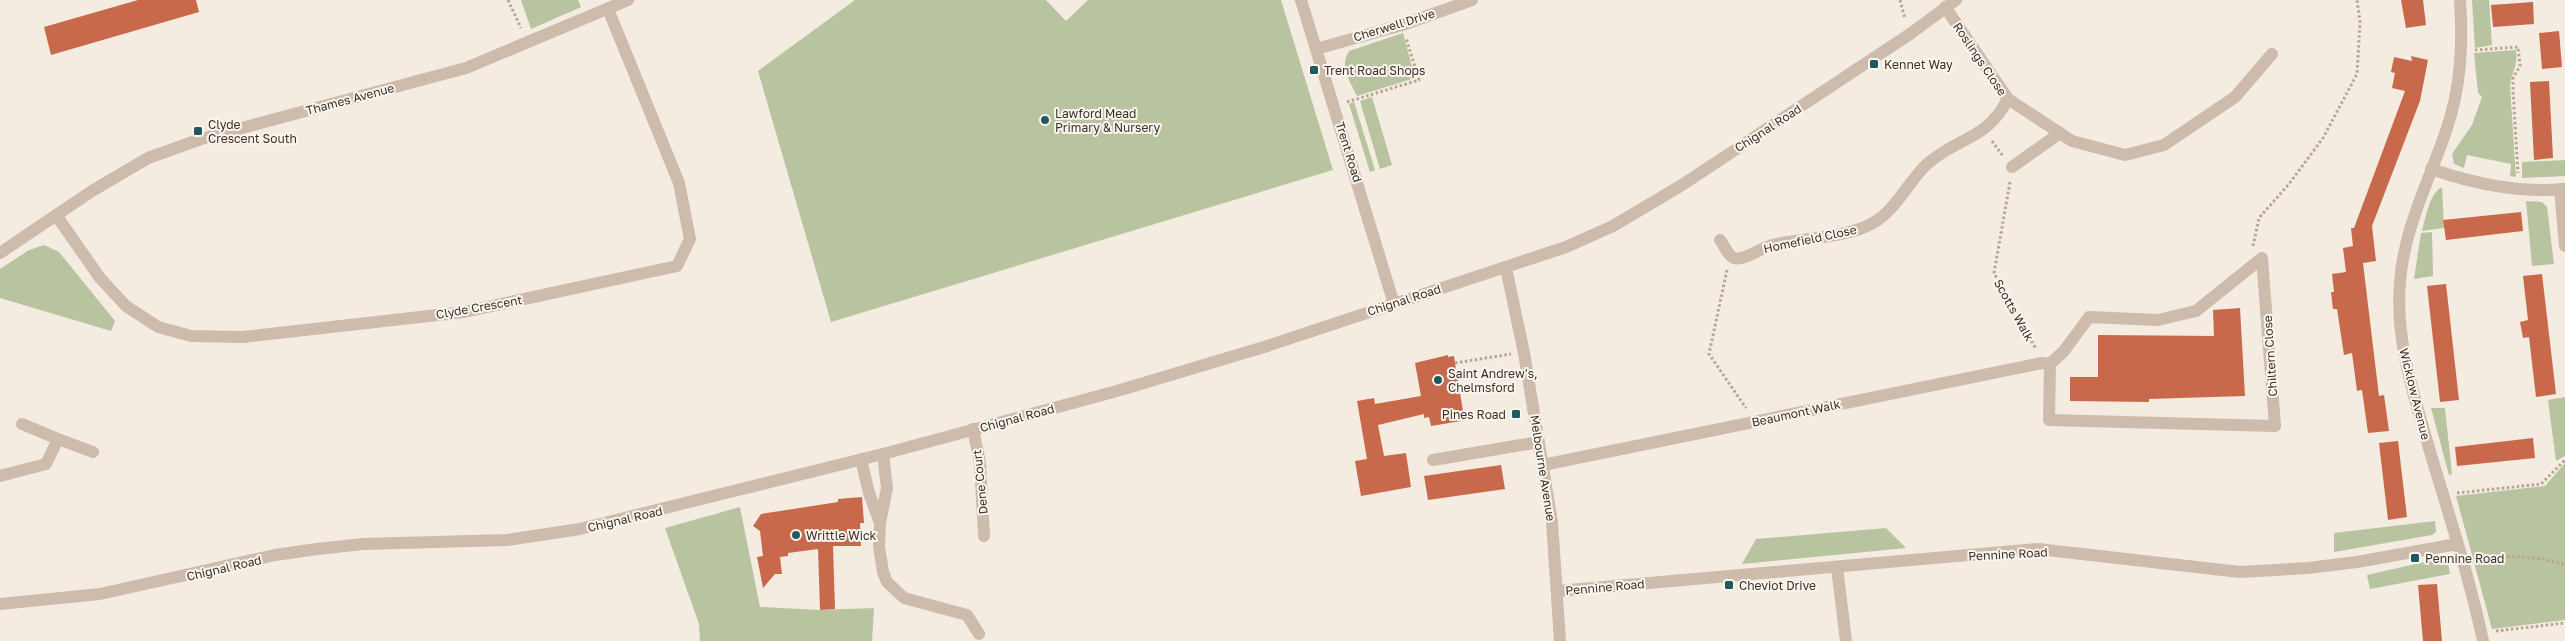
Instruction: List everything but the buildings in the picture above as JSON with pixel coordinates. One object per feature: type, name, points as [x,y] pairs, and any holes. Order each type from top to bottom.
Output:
[{"type":"street","name":"Thames Avenue","points":[[0,253],[148,158],[229,131],[466,68],[628,0]]},
{"type":"street","name":"Trent Road","points":[[1302,0],[1394,304]]},
{"type":"street","name":"Cherwell Drive","points":[[1316,49],[1402,25],[1472,0]]},
{"type":"street","name":"Wicklow Avenue","points":[[2460,0],[2462,50],[2456,90],[2447,130],[2411,223],[2403,254],[2399,283],[2400,322],[2404,356],[2482,637]]},
{"type":"street","name":"Roslings Close","points":[[1950,3],[2008,99],[2072,141],[2125,155],[2164,146],[2235,96],[2272,54]]},
{"type":"street","name":"Chignal Road","points":[[0,604],[100,594],[276,555],[317,548],[362,544],[506,540],[556,534],[883,454],[1126,389],[1506,268],[1566,247],[1612,226],[1682,185],[1822,93],[1910,34],[1950,3]]},
{"type":"street","name":"Clyde Crescent","points":[[56,216],[100,278],[126,306],[158,327],[191,336],[243,337],[464,312],[677,266],[690,239],[678,183],[608,9]]},
{"type":"street","name":"Homefield Close","points":[[1730,256],[1742,258],[1772,245],[1860,229],[1874,222],[1888,210],[1926,165],[1946,150],[1984,130],[1998,117],[2008,99]]},
{"type":"street","points":[[2012,167],[2060,133]]},
{"type":"street","points":[[2431,168],[2489,186],[2518,189],[2562,189],[2565,246]]},
{"type":"street","points":[[1720,240],[1730,256]]},
{"type":"street","name":"Chiltern Close","points":[[2046,364],[2048,420],[2275,426],[2262,258],[2250,266]]},
{"type":"street","points":[[2046,364],[2064,351],[2089,317],[2158,320],[2196,311],[2250,266]]},
{"type":"street","name":"Melbourne Avenue","points":[[1506,268],[1524,353],[1552,522],[1560,641]]},
{"type":"street","name":"Beaumont Walk","points":[[1543,465],[1754,421],[2046,364]]},
{"type":"street","points":[[22,424],[93,452]]},
{"type":"street","name":"Dene Court","points":[[973,429],[980,463],[984,536]]},
{"type":"street","points":[[0,476],[46,464],[58,439]]},
{"type":"street","points":[[1433,460],[1539,442]]},
{"type":"street","points":[[883,454],[887,488],[880,523],[883,572],[895,592],[910,600],[967,615],[979,634]]},
{"type":"street","points":[[861,459],[869,493],[880,523]]},
{"type":"street","name":"Pennine Road","points":[[1558,591],[2038,550],[2240,572],[2308,568],[2357,562],[2456,544]]},
{"type":"street","points":[[1837,568],[1846,641]]},
{"type":"path","points":[[508,0],[512,12],[529,42]]},
{"type":"path","points":[[2250,266],[2259,218],[2289,184],[2323,138],[2357,74],[2360,22],[2357,0]]},
{"type":"path","points":[[1335,106],[1418,80],[1402,25]]},
{"type":"path","points":[[2462,50],[2518,47],[2520,66],[2513,78],[2518,152],[2518,189]]},
{"type":"path","points":[[1984,130],[2012,167]]},
{"type":"path","name":"Scotts Walk","points":[[2012,167],[1994,273],[2046,364]]},
{"type":"path","points":[[1730,256],[1709,354],[1754,421]]},
{"type":"path","points":[[1455,363],[1524,353]]},
{"type":"path","points":[[2443,496],[2542,484],[2565,460]]},
{"type":"path","points":[[2460,558],[2506,556],[2554,561],[2565,565]]},
{"type":"path","points":[[2482,637],[2565,623]]},
{"type":"green space","points":[[521,0],[578,0],[581,7],[531,29]]},
{"type":"green space","name":"Lawford Mead Primary & Nursery","points":[[855,0],[1046,0],[1066,21],[1088,0],[1281,0],[1333,170],[831,322],[758,71]]},
{"type":"green space","points":[[2472,0],[2489,0],[2492,45],[2475,48]]},
{"type":"green space","points":[[1403,33],[1415,78],[1357,96],[1345,68],[1346,57],[1349,51]]},
{"type":"green space","points":[[2516,50],[2516,66],[2510,86],[2516,177],[2510,176],[2511,164],[2467,155],[2464,168],[2454,164],[2452,154],[2472,125],[2482,97],[2478,93],[2474,53]]},
{"type":"green space","points":[[1372,97],[1392,165],[1380,169],[1360,101]]},
{"type":"green space","points":[[1354,102],[1375,170],[1370,172],[1349,104]]},
{"type":"green space","points":[[2565,160],[2565,176],[2522,178],[2522,162]]},
{"type":"green space","points":[[2442,187],[2444,228],[2422,231],[2431,200]]},
{"type":"green space","points":[[2526,201],[2542,202],[2547,207],[2554,264],[2532,266]]},
{"type":"green space","points":[[2432,232],[2433,276],[2414,279],[2421,233]]},
{"type":"green space","points":[[44,245],[59,252],[115,321],[111,331],[0,298],[0,269],[29,250]]},
{"type":"green space","points":[[2565,397],[2565,456],[2556,461],[2548,400]]},
{"type":"green space","points":[[2431,408],[2445,408],[2452,474],[2449,475]]},
{"type":"green space","points":[[2565,463],[2565,620],[2492,629],[2456,496],[2545,486]]},
{"type":"green space","points":[[740,507],[760,607],[820,610],[874,608],[872,641],[700,641],[699,624],[665,528]]},
{"type":"green space","points":[[2435,521],[2436,532],[2432,535],[2334,552],[2334,533]]},
{"type":"green space","points":[[1886,528],[1906,548],[1742,564],[1756,539]]},
{"type":"green space","points":[[2429,561],[2448,563],[2450,574],[2370,589],[2367,575]]},
{"type":"place","name":"Kennet Way","points":[[1874,64]]},
{"type":"place","name":"Trent Road Shops","points":[[1314,70]]},
{"type":"place","name":"Lawford Mead Primary & Nursery","points":[[1045,120]]},
{"type":"place","name":"Clyde Crescent South","points":[[198,131]]},
{"type":"place","name":"Saint Andrew's, Chelmsford","points":[[1438,380]]},
{"type":"place","name":"Pines Road","points":[[1516,414]]},
{"type":"place","name":"Writtle Wick","points":[[796,535]]},
{"type":"place","name":"Pennine Road","points":[[2415,558]]},
{"type":"place","name":"Cheviot Drive","points":[[1729,585]]}]
